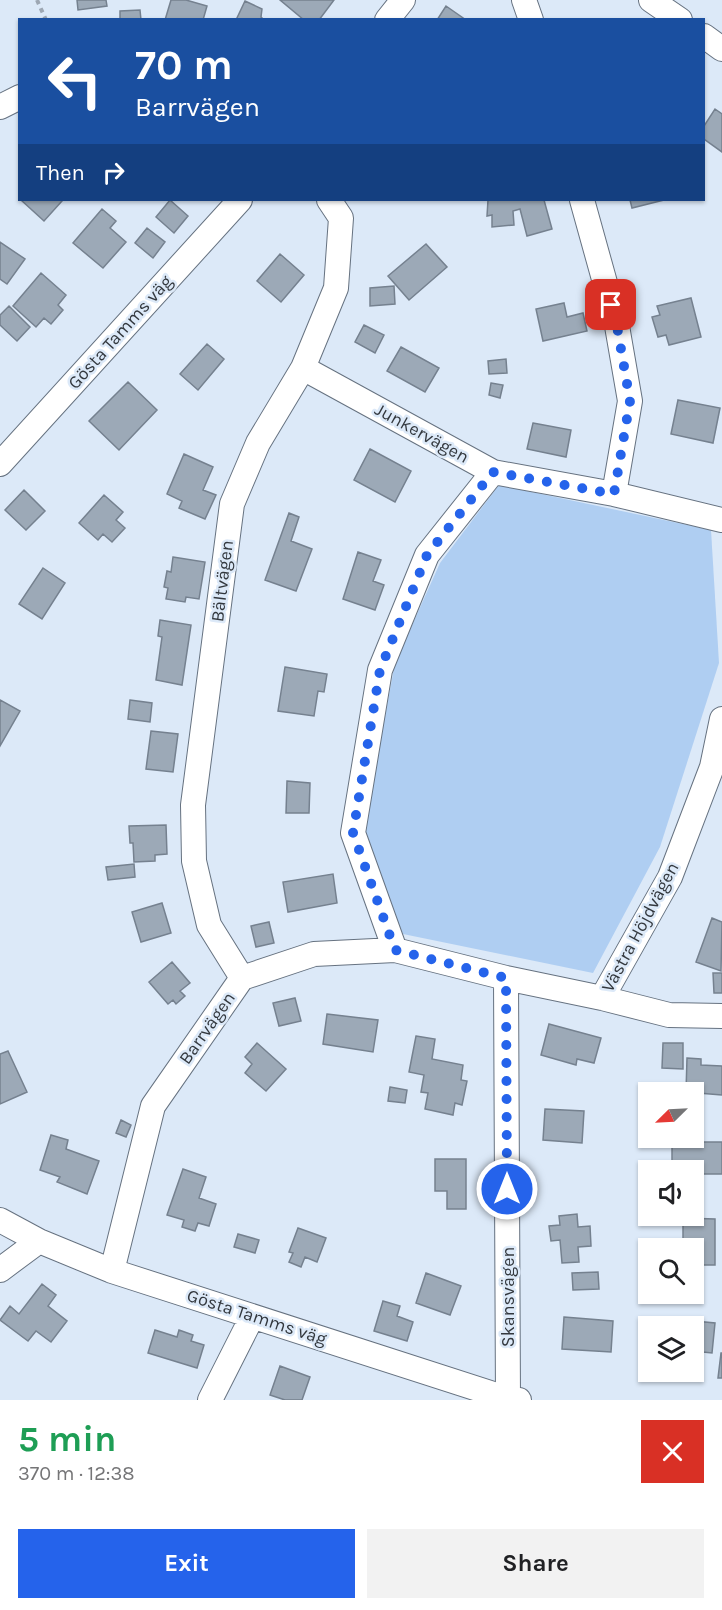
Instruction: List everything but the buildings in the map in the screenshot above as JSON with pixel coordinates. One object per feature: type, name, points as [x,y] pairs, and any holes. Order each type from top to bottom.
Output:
[{"type":"street","points":[[389,18],[403,0]]},
{"type":"street","points":[[524,0],[530,18]]},
{"type":"street","points":[[651,0],[677,18]]},
{"type":"street","points":[[705,37],[722,49]]},
{"type":"street","points":[[0,107],[18,98]]},
{"type":"street","name":"Gösta Tamms väg","points":[[0,464],[239,201]]},
{"type":"street","name":"Bältvägen","points":[[242,978],[209,925],[194,861],[193,805],[232,504],[258,443],[303,368],[336,288],[341,218],[330,201]]},
{"type":"street","points":[[582,201],[617,326],[630,401],[614,494]]},
{"type":"street","name":"Junkervägen","points":[[303,368],[493,472],[614,494],[722,520]]},
{"type":"street","points":[[395,950],[353,833],[380,670],[427,555],[493,472]]},
{"type":"street","name":"Västra Höjdvägen","points":[[602,998],[670,878],[711,767],[722,719]]},
{"type":"street","name":"Barrvägen","points":[[112,1271],[153,1106],[242,978],[314,954],[395,950],[669,1015],[722,1016]]},
{"type":"street","name":"Skansvägen","points":[[506,978],[512,1400]]},
{"type":"street","name":"Gösta Tamms väg","points":[[0,1220],[39,1241],[112,1271],[512,1400]]},
{"type":"street","points":[[0,1270],[39,1241]]},
{"type":"street","points":[[210,1400],[252,1317]]},
{"type":"path","points":[[37,0],[45,18]]},
{"type":"shaded area","points":[[499,485],[711,530],[719,663],[660,847],[593,973],[403,934],[362,839],[395,663],[440,563]]},
{"type":"route","points":[[507,1189],[506,978],[395,950],[353,833],[380,670],[427,555],[493,472],[614,494],[630,401],[617,326],[611,305]]}]
